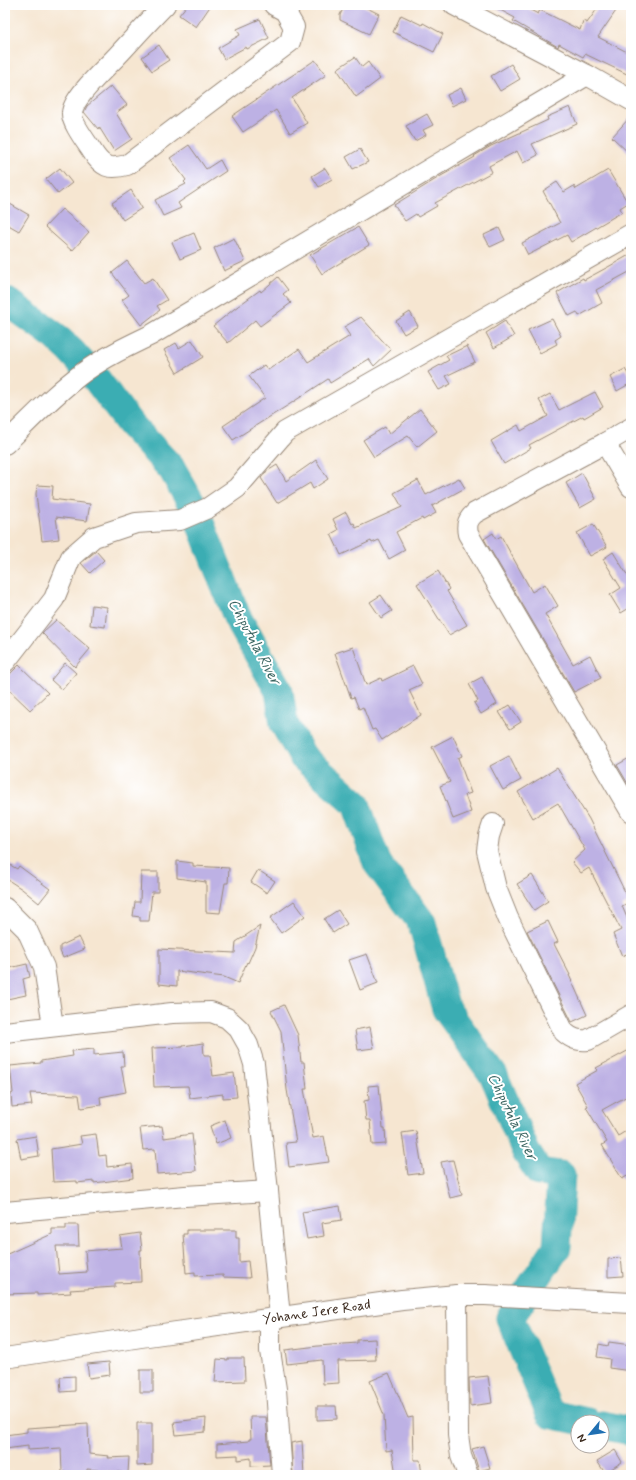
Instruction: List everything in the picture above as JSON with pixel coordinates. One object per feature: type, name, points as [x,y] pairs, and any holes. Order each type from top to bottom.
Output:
[{"type":"street","points":[[165,5],[90,84],[74,106],[71,115],[95,155],[107,167],[116,168],[127,165],[290,42],[294,28],[285,11],[274,5]]},
{"type":"street","points":[[454,5],[587,75],[631,100]]},
{"type":"street","points":[[5,444],[49,401],[85,372],[109,356],[151,335],[587,75]]},
{"type":"street","points":[[5,662],[54,599],[71,557],[94,537],[136,523],[180,520],[208,508],[237,488],[285,432],[631,234]]},
{"type":"street","points":[[631,428],[475,513],[468,519],[466,527],[468,534],[631,812]]},
{"type":"street","points":[[605,443],[631,487]]},
{"type":"street","points":[[493,824],[489,836],[487,851],[496,888],[508,918],[564,1032],[572,1038],[580,1041],[588,1040],[631,1016]]},
{"type":"street","points":[[5,908],[27,930],[44,967],[53,1026]]},
{"type":"street","points":[[5,1032],[172,1013],[211,1012],[227,1018],[239,1029],[248,1046],[254,1064],[268,1190],[275,1318],[270,1351],[276,1389],[282,1475]]},
{"type":"street","points":[[5,1212],[268,1190]]},
{"type":"street","points":[[457,1295],[458,1435],[461,1456],[468,1475]]},
{"type":"street","name":"Yohane Jere Road","points":[[5,1358],[402,1300],[457,1295],[485,1295],[631,1303]]},
{"type":"building","points":[[187,5],[211,5],[196,27],[179,15]]},
{"type":"building","points":[[345,5],[361,5],[379,14],[369,34],[340,20],[340,15]]},
{"type":"building","points":[[491,5],[521,5],[538,14],[540,10],[580,30],[583,21],[587,23],[600,5],[620,5],[598,37],[631,54],[631,76],[585,54],[583,57],[559,44],[558,47],[513,21],[515,18]]},
{"type":"building","points":[[401,15],[422,25],[423,23],[443,34],[434,52],[393,32]]},
{"type":"building","points":[[260,19],[269,38],[247,49],[246,47],[224,59],[218,48],[240,35],[237,29]]},
{"type":"building","points":[[159,45],[169,60],[152,71],[142,57]]},
{"type":"building","points":[[355,57],[362,67],[368,62],[380,79],[356,97],[337,69]]},
{"type":"building","points":[[315,60],[326,75],[292,98],[307,123],[290,133],[276,110],[243,132],[232,116]]},
{"type":"building","points":[[511,64],[520,79],[500,91],[491,76]]},
{"type":"building","points":[[111,86],[127,105],[116,113],[132,139],[114,151],[99,127],[98,129],[84,112],[87,106]]},
{"type":"building","points":[[461,88],[466,99],[452,106],[447,95]]},
{"type":"building","points":[[570,107],[577,124],[532,144],[538,155],[523,163],[517,151],[489,166],[492,172],[435,203],[437,206],[418,217],[416,214],[405,221],[394,205],[491,146],[548,120],[547,117]]},
{"type":"building","points":[[427,114],[433,125],[423,130],[426,135],[415,141],[406,126]]},
{"type":"building","points":[[631,116],[631,155],[612,137]]},
{"type":"building","points":[[189,145],[206,169],[220,160],[226,171],[178,203],[181,208],[163,216],[155,200],[186,184],[184,182],[186,180],[170,158]]},
{"type":"building","points":[[360,149],[368,162],[353,169],[346,157]]},
{"type":"building","points":[[60,168],[72,183],[58,194],[46,179]]},
{"type":"building","points":[[325,168],[332,179],[319,187],[312,176]]},
{"type":"building","points":[[608,170],[628,203],[620,208],[622,212],[571,242],[567,235],[528,255],[522,243],[560,223],[543,191],[557,182],[564,192],[574,186],[576,189]]},
{"type":"building","points":[[131,190],[142,208],[123,220],[112,203]]},
{"type":"building","points":[[10,204],[29,215],[19,231],[5,223],[5,211]]},
{"type":"building","points":[[62,209],[89,232],[72,251],[45,227]]},
{"type":"building","points":[[358,227],[369,245],[322,274],[310,255]]},
{"type":"building","points":[[499,228],[505,240],[490,247],[484,235]]},
{"type":"building","points":[[194,233],[201,250],[180,259],[172,242]]},
{"type":"building","points":[[234,238],[245,261],[224,271],[214,248]]},
{"type":"building","points":[[631,254],[631,271],[596,290],[602,303],[579,316],[577,312],[569,316],[557,293]]},
{"type":"building","points":[[127,261],[144,283],[153,278],[167,300],[157,306],[160,310],[141,325],[122,300],[129,295],[112,273]]},
{"type":"building","points":[[278,277],[288,290],[283,294],[291,303],[260,326],[255,320],[228,343],[213,326],[260,290],[261,292]]},
{"type":"building","points":[[410,312],[418,326],[404,334],[396,321]]},
{"type":"building","points":[[361,317],[391,350],[374,366],[369,359],[330,383],[328,379],[233,440],[223,426],[265,398],[249,376],[264,365],[268,370],[299,349],[308,362],[350,336],[344,327]]},
{"type":"building","points":[[552,319],[561,336],[555,340],[557,344],[540,353],[528,330]]},
{"type":"building","points":[[505,321],[514,336],[494,348],[486,333]]},
{"type":"building","points":[[192,340],[203,357],[177,373],[164,350],[176,343],[179,348]]},
{"type":"building","points":[[467,346],[475,362],[446,376],[451,384],[439,390],[428,372],[449,360],[446,356]]},
{"type":"building","points":[[625,369],[631,379],[631,383],[617,391],[610,377]]},
{"type":"building","points":[[595,392],[603,407],[529,445],[531,448],[504,464],[491,441],[518,425],[521,431],[548,416],[539,400],[550,394],[559,410]]},
{"type":"building","points":[[420,409],[437,431],[417,447],[408,436],[374,457],[363,440],[385,427],[389,434]]},
{"type":"building","points":[[316,460],[328,479],[313,489],[310,483],[277,503],[261,478],[266,472],[277,465],[286,481]]},
{"type":"building","points":[[582,473],[596,499],[580,508],[566,483]]},
{"type":"building","points":[[459,478],[465,488],[432,506],[436,513],[423,520],[422,518],[396,532],[405,550],[389,559],[379,540],[372,543],[371,541],[341,555],[331,534],[338,530],[333,519],[346,512],[352,524],[354,523],[356,528],[402,507],[394,493],[418,480],[426,495]]},
{"type":"building","points":[[37,485],[53,486],[52,499],[90,504],[87,521],[56,517],[59,539],[42,541],[36,494]]},
{"type":"building","points":[[593,524],[607,547],[590,556],[577,533]]},
{"type":"building","points":[[493,533],[496,539],[501,536],[532,592],[545,584],[558,606],[545,614],[573,664],[590,655],[601,678],[574,692],[484,539]]},
{"type":"building","points":[[96,551],[104,560],[90,573],[81,563]]},
{"type":"building","points":[[613,552],[631,581],[631,607],[621,613],[610,595],[621,588],[603,559]]},
{"type":"building","points":[[438,571],[449,589],[447,591],[467,625],[449,635],[417,584]]},
{"type":"building","points":[[381,595],[392,611],[381,618],[370,602]]},
{"type":"building","points":[[92,605],[107,607],[105,627],[90,625]]},
{"type":"building","points":[[56,620],[90,649],[75,667],[42,633]]},
{"type":"building","points":[[353,647],[366,685],[381,678],[382,681],[413,666],[422,684],[409,690],[421,715],[382,740],[375,729],[372,730],[363,707],[359,709],[354,697],[351,698],[335,653]]},
{"type":"building","points":[[65,663],[76,673],[62,690],[51,680]]},
{"type":"building","points":[[19,665],[48,693],[30,710],[5,686],[5,679]]},
{"type":"building","points":[[482,677],[497,704],[481,714],[474,703],[478,701],[469,684]]},
{"type":"building","points":[[510,705],[521,722],[510,729],[499,712]]},
{"type":"building","points":[[453,736],[462,756],[458,758],[471,793],[465,795],[471,812],[453,819],[440,786],[450,782],[432,747]]},
{"type":"building","points":[[509,756],[521,780],[503,790],[490,766]]},
{"type":"building","points":[[631,757],[631,789],[617,765]]},
{"type":"building","points":[[557,768],[589,819],[630,902],[622,906],[631,927],[631,952],[622,956],[613,934],[621,930],[589,868],[581,873],[572,862],[585,850],[558,803],[533,818],[518,792]]},
{"type":"building","points":[[177,861],[193,863],[193,866],[229,868],[228,883],[225,883],[220,913],[206,912],[206,882],[177,878]]},
{"type":"building","points":[[5,862],[17,869],[19,866],[50,889],[39,903],[22,889],[5,878]]},
{"type":"building","points":[[258,870],[275,881],[267,893],[251,882]]},
{"type":"building","points":[[141,872],[158,872],[158,892],[152,892],[149,921],[140,921],[140,917],[133,916],[135,902],[140,902]]},
{"type":"building","points":[[532,875],[548,901],[534,910],[517,884]]},
{"type":"building","points":[[294,901],[305,916],[281,933],[270,918]]},
{"type":"building","points":[[338,910],[347,924],[333,933],[324,919]]},
{"type":"building","points":[[548,921],[558,942],[554,944],[570,975],[587,1015],[572,1022],[527,931]]},
{"type":"building","points":[[260,926],[255,947],[238,983],[224,977],[177,971],[177,986],[159,984],[159,949],[235,953],[236,942]]},
{"type":"building","points":[[79,937],[85,949],[63,958],[60,951],[60,946]]},
{"type":"building","points":[[367,954],[378,983],[360,990],[349,960]]},
{"type":"building","points":[[27,964],[30,977],[23,979],[26,995],[7,999],[5,988],[5,969]]},
{"type":"building","points":[[284,1005],[298,1035],[301,1062],[304,1062],[307,1089],[304,1089],[313,1138],[324,1136],[329,1162],[289,1167],[286,1143],[296,1142],[287,1090],[281,1031],[271,1011]]},
{"type":"building","points":[[370,1027],[374,1048],[358,1050],[355,1030]]},
{"type":"building","points":[[203,1043],[204,1055],[210,1055],[213,1076],[234,1073],[237,1097],[223,1098],[223,1094],[190,1098],[188,1086],[154,1087],[152,1048],[183,1047]]},
{"type":"building","points":[[94,1049],[94,1055],[123,1052],[124,1066],[121,1066],[126,1092],[100,1097],[101,1105],[81,1108],[79,1095],[30,1093],[32,1105],[12,1107],[11,1094],[13,1093],[10,1066],[41,1063],[41,1061],[73,1056],[72,1051]]},
{"type":"building","points":[[631,1049],[631,1094],[602,1110],[618,1136],[626,1131],[631,1139],[631,1174],[622,1179],[602,1145],[607,1142],[586,1107],[588,1106],[575,1083],[598,1070],[596,1068]]},
{"type":"building","points":[[379,1085],[386,1144],[372,1145],[370,1120],[366,1120],[364,1101],[369,1100],[368,1086]]},
{"type":"building","points":[[225,1120],[231,1138],[216,1144],[210,1126]]},
{"type":"building","points":[[162,1126],[164,1138],[192,1134],[196,1171],[157,1174],[155,1149],[143,1150],[140,1128]]},
{"type":"building","points":[[416,1131],[423,1173],[408,1175],[402,1133]]},
{"type":"building","points":[[96,1134],[99,1156],[106,1155],[107,1167],[132,1164],[133,1178],[94,1183],[94,1181],[77,1183],[77,1181],[53,1182],[51,1149],[82,1144],[80,1136]]},
{"type":"building","points":[[36,1136],[39,1156],[21,1159],[17,1139]]},
{"type":"building","points":[[453,1160],[462,1195],[450,1198],[441,1162]]},
{"type":"building","points":[[340,1206],[342,1220],[322,1223],[324,1236],[307,1239],[302,1212]]},
{"type":"building","points":[[66,1225],[78,1225],[79,1246],[56,1246],[59,1274],[87,1272],[85,1251],[122,1248],[120,1236],[140,1233],[142,1250],[140,1250],[141,1282],[115,1283],[115,1287],[70,1290],[71,1293],[37,1295],[37,1293],[5,1294],[5,1255],[52,1234],[52,1229],[66,1229]]},
{"type":"building","points":[[187,1230],[236,1230],[236,1238],[239,1238],[239,1262],[248,1261],[250,1278],[223,1277],[223,1275],[195,1276],[195,1272],[186,1273],[183,1234],[187,1234]]},
{"type":"building","points":[[621,1258],[623,1276],[608,1277],[608,1259]]},
{"type":"building","points":[[375,1339],[376,1360],[338,1361],[339,1383],[323,1384],[322,1360],[287,1364],[285,1350],[357,1343],[357,1340]]},
{"type":"building","points":[[609,1342],[631,1345],[631,1371],[609,1368],[610,1359],[597,1357],[599,1344],[608,1346]]},
{"type":"building","points":[[228,1358],[244,1358],[245,1381],[215,1382],[217,1359],[228,1360]]},
{"type":"building","points":[[109,1362],[110,1375],[89,1378],[87,1364]]},
{"type":"building","points":[[140,1370],[153,1370],[153,1392],[140,1392]]},
{"type":"building","points":[[389,1373],[408,1418],[413,1417],[414,1460],[420,1460],[422,1475],[396,1475],[392,1450],[386,1451],[384,1415],[370,1381]]},
{"type":"building","points":[[75,1376],[75,1391],[61,1392],[60,1377]]},
{"type":"building","points":[[488,1376],[492,1403],[470,1406],[469,1378]]},
{"type":"building","points":[[317,1406],[336,1406],[337,1419],[317,1420]]},
{"type":"building","points":[[250,1417],[266,1417],[270,1465],[251,1466],[251,1458],[238,1460],[238,1455],[217,1456],[217,1444],[249,1441],[249,1439],[251,1439]]},
{"type":"building","points":[[206,1418],[205,1432],[176,1435],[174,1422]]},
{"type":"building","points":[[137,1423],[152,1423],[152,1465],[137,1466]]},
{"type":"building","points":[[88,1424],[89,1454],[109,1456],[108,1458],[129,1457],[128,1473],[87,1469],[87,1475],[72,1475],[72,1472],[62,1472],[61,1448],[28,1450],[28,1446],[5,1449],[5,1435],[27,1432],[27,1428]]},
{"type":"building","points":[[302,1441],[304,1475],[293,1475],[291,1443]]},
{"type":"building","points":[[483,1446],[490,1468],[479,1471],[472,1449]]},
{"type":"building","points":[[615,1450],[622,1462],[605,1473],[597,1461]]},
{"type":"waterway","name":"Chiputula River","points":[[5,301],[55,336],[71,351],[97,380],[130,424],[172,469],[195,510],[237,617],[279,691],[284,724],[303,757],[356,804],[377,863],[422,923],[446,1009],[494,1076],[526,1152],[539,1172],[561,1175],[557,1247],[510,1318],[550,1414],[570,1418]]},
{"type":"waterway","name":"Chiputula River","points":[[610,1427],[631,1431]]}]
